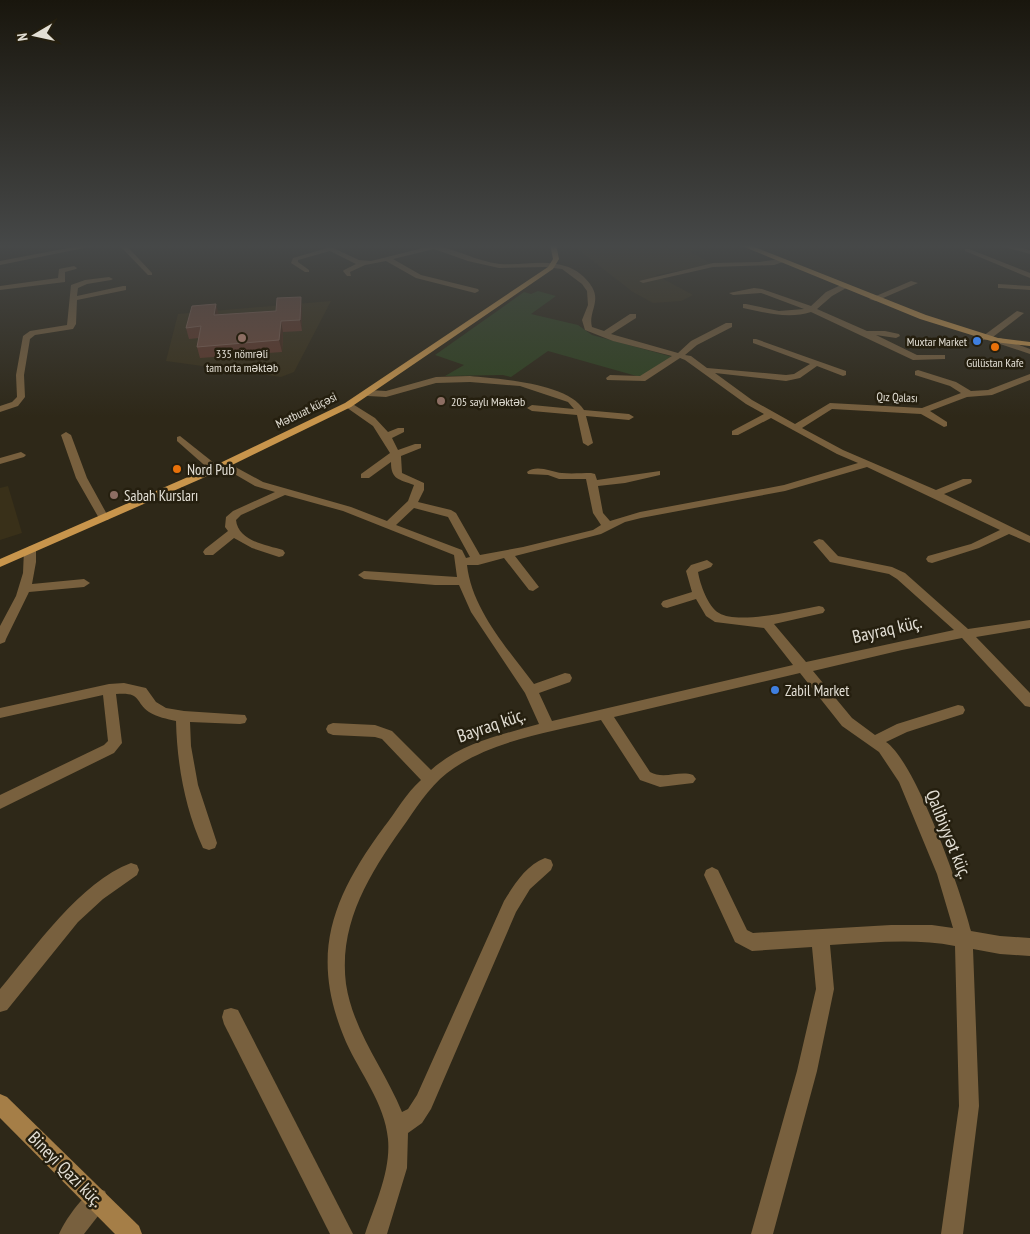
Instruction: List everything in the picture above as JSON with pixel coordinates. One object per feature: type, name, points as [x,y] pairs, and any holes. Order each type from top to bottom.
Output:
[{"type":"main road","name":"Mətbuat küçəsi","points":[[0,562],[219,467],[348,405],[503,302]]},
{"type":"main road","points":[[880,302],[922,318],[986,338],[1030,344]]},
{"type":"main road","name":"Bineyi Qazi küç.","points":[[0,1104],[131,1234]]},
{"type":"street","points":[[0,409],[15,404],[21,397],[20,375],[26,338],[33,333],[70,327],[72,324],[73,302]]},
{"type":"street","points":[[593,302],[585,323],[588,328],[604,335],[693,360],[737,394],[794,428],[866,464],[936,494],[1030,540]]},
{"type":"street","points":[[791,302],[866,333],[916,358],[942,357]]},
{"type":"street","points":[[746,306],[762,311],[788,314],[812,309],[820,302]]},
{"type":"street","points":[[986,338],[1020,313]]},
{"type":"street","points":[[604,335],[633,316]]},
{"type":"street","points":[[610,378],[642,378],[680,355],[694,343],[729,325]]},
{"type":"street","points":[[866,333],[885,333],[896,336]]},
{"type":"street","points":[[996,340],[1030,352]]},
{"type":"street","points":[[756,341],[843,373]]},
{"type":"street","points":[[706,370],[786,378],[797,376],[816,363]]},
{"type":"street","points":[[918,373],[953,384],[969,394]]},
{"type":"street","name":"Qız Qalası","points":[[794,428],[830,406],[922,411],[969,394],[989,393],[1030,377]]},
{"type":"street","points":[[368,393],[386,394],[443,379],[512,381],[571,400],[576,404],[581,412],[588,443]]},
{"type":"street","points":[[348,405],[375,422],[386,437],[388,445],[396,454],[396,471],[398,475],[418,483],[418,491],[412,504],[388,526]]},
{"type":"street","points":[[532,408],[629,417]]},
{"type":"street","points":[[922,411],[944,424]]},
{"type":"street","points":[[735,432],[770,415]]},
{"type":"street","points":[[386,437],[401,430]]},
{"type":"street","points":[[66,434],[74,463],[83,485],[104,518]]},
{"type":"street","points":[[180,439],[219,467],[259,484],[327,503],[452,550],[461,556],[463,581],[486,628],[531,691],[548,727]]},
{"type":"street","points":[[365,476],[396,454],[418,446]]},
{"type":"street","points":[[0,461],[20,455]]},
{"type":"street","points":[[462,562],[478,561],[508,554],[608,527],[621,520],[640,515],[785,488],[866,464]]},
{"type":"street","points":[[532,472],[550,472],[559,476],[588,475],[592,478],[598,513],[608,527]]},
{"type":"street","points":[[593,484],[656,474]]},
{"type":"street","points":[[936,494],[967,481]]},
{"type":"street","points":[[279,553],[242,539],[233,533],[229,524],[230,519],[237,513],[283,492]]},
{"type":"street","points":[[412,504],[447,512],[452,515],[478,561]]},
{"type":"street","points":[[932,559],[975,546],[1008,530]]},
{"type":"street","points":[[209,552],[233,533]]},
{"type":"street","points":[[818,542],[834,559],[892,571],[901,576],[996,662],[1030,702]]},
{"type":"street","points":[[0,639],[31,570],[30,550]]},
{"type":"street","points":[[508,554],[533,587]]},
{"type":"street","points":[[707,564],[692,571],[692,580],[698,594],[712,615],[718,618],[761,622],[819,610]]},
{"type":"street","points":[[364,574],[435,581],[463,581]]},
{"type":"street","points":[[24,589],[84,583]]},
{"type":"street","points":[[667,604],[698,594]]},
{"type":"street","name":"Qalibiyyət küç.","points":[[761,622],[774,632],[847,722],[856,730],[875,741],[893,758],[906,780],[945,874],[957,910],[964,937],[969,1106],[952,1234]]},
{"type":"street","name":"Bayraq küç.","points":[[376,1234],[395,1173],[398,1150],[397,1128],[383,1094],[350,1031],[339,1001],[336,981],[336,956],[342,921],[350,898],[367,868],[421,789],[430,779],[448,764],[482,746],[548,727],[902,645],[1030,624]]},
{"type":"street","points":[[531,691],[565,678]]},
{"type":"street","points":[[0,712],[108,689],[124,688],[141,692],[155,709],[183,716],[240,719]]},
{"type":"street","points":[[0,802],[109,748],[115,743],[108,689]]},
{"type":"street","points":[[875,741],[902,728],[958,710]]},
{"type":"street","points":[[604,714],[645,776],[651,781],[688,779]]},
{"type":"street","points":[[183,716],[184,746],[190,785],[210,843]]},
{"type":"street","points":[[333,729],[376,731],[386,735],[430,779]]},
{"type":"street","points":[[397,1128],[415,1116],[424,1102],[510,907],[524,884],[545,865]]},
{"type":"street","points":[[0,1004],[72,916],[97,893],[131,870]]},
{"type":"street","points":[[712,875],[741,936],[752,942],[932,932],[1000,945],[1030,947]]},
{"type":"street","points":[[762,1234],[807,1071],[825,989],[820,938]]},
{"type":"street","points":[[231,1017],[342,1234]]},
{"type":"street","points":[[70,1234],[97,1199]]},
{"type":"shaded area","name":"335 nömrəli tam orta məktəb","points":[[331,302],[294,372],[281,377],[166,361],[178,314]]},
{"type":"shaded area","points":[[650,302],[673,302],[653,303]]},
{"type":"shaded area","points":[[8,486],[22,533],[0,540],[0,488]]},
{"type":"green space","points":[[510,302],[548,302],[531,314],[578,325],[592,335],[673,357],[640,377],[548,351],[511,377],[503,375],[445,376],[464,365],[435,355]]},
{"type":"building","points":[[277,302],[301,302],[300,320],[281,321],[279,340],[197,347],[201,326],[186,328],[192,306],[216,304],[214,315],[276,311]]},
{"type":"place","name":"335 nömrəli tam orta məktəb","points":[[242,338]]},
{"type":"place","name":"Muxtar Market","points":[[977,341]]},
{"type":"place","name":"Gülüstan Kafe","points":[[995,347]]},
{"type":"place","name":"205 saylı Məktəb","points":[[441,401]]},
{"type":"place","name":"Nord Pub","points":[[177,469]]},
{"type":"place","name":"Sabah Kursları","points":[[114,495]]},
{"type":"place","name":"Zabil Market","points":[[775,690]]}]
